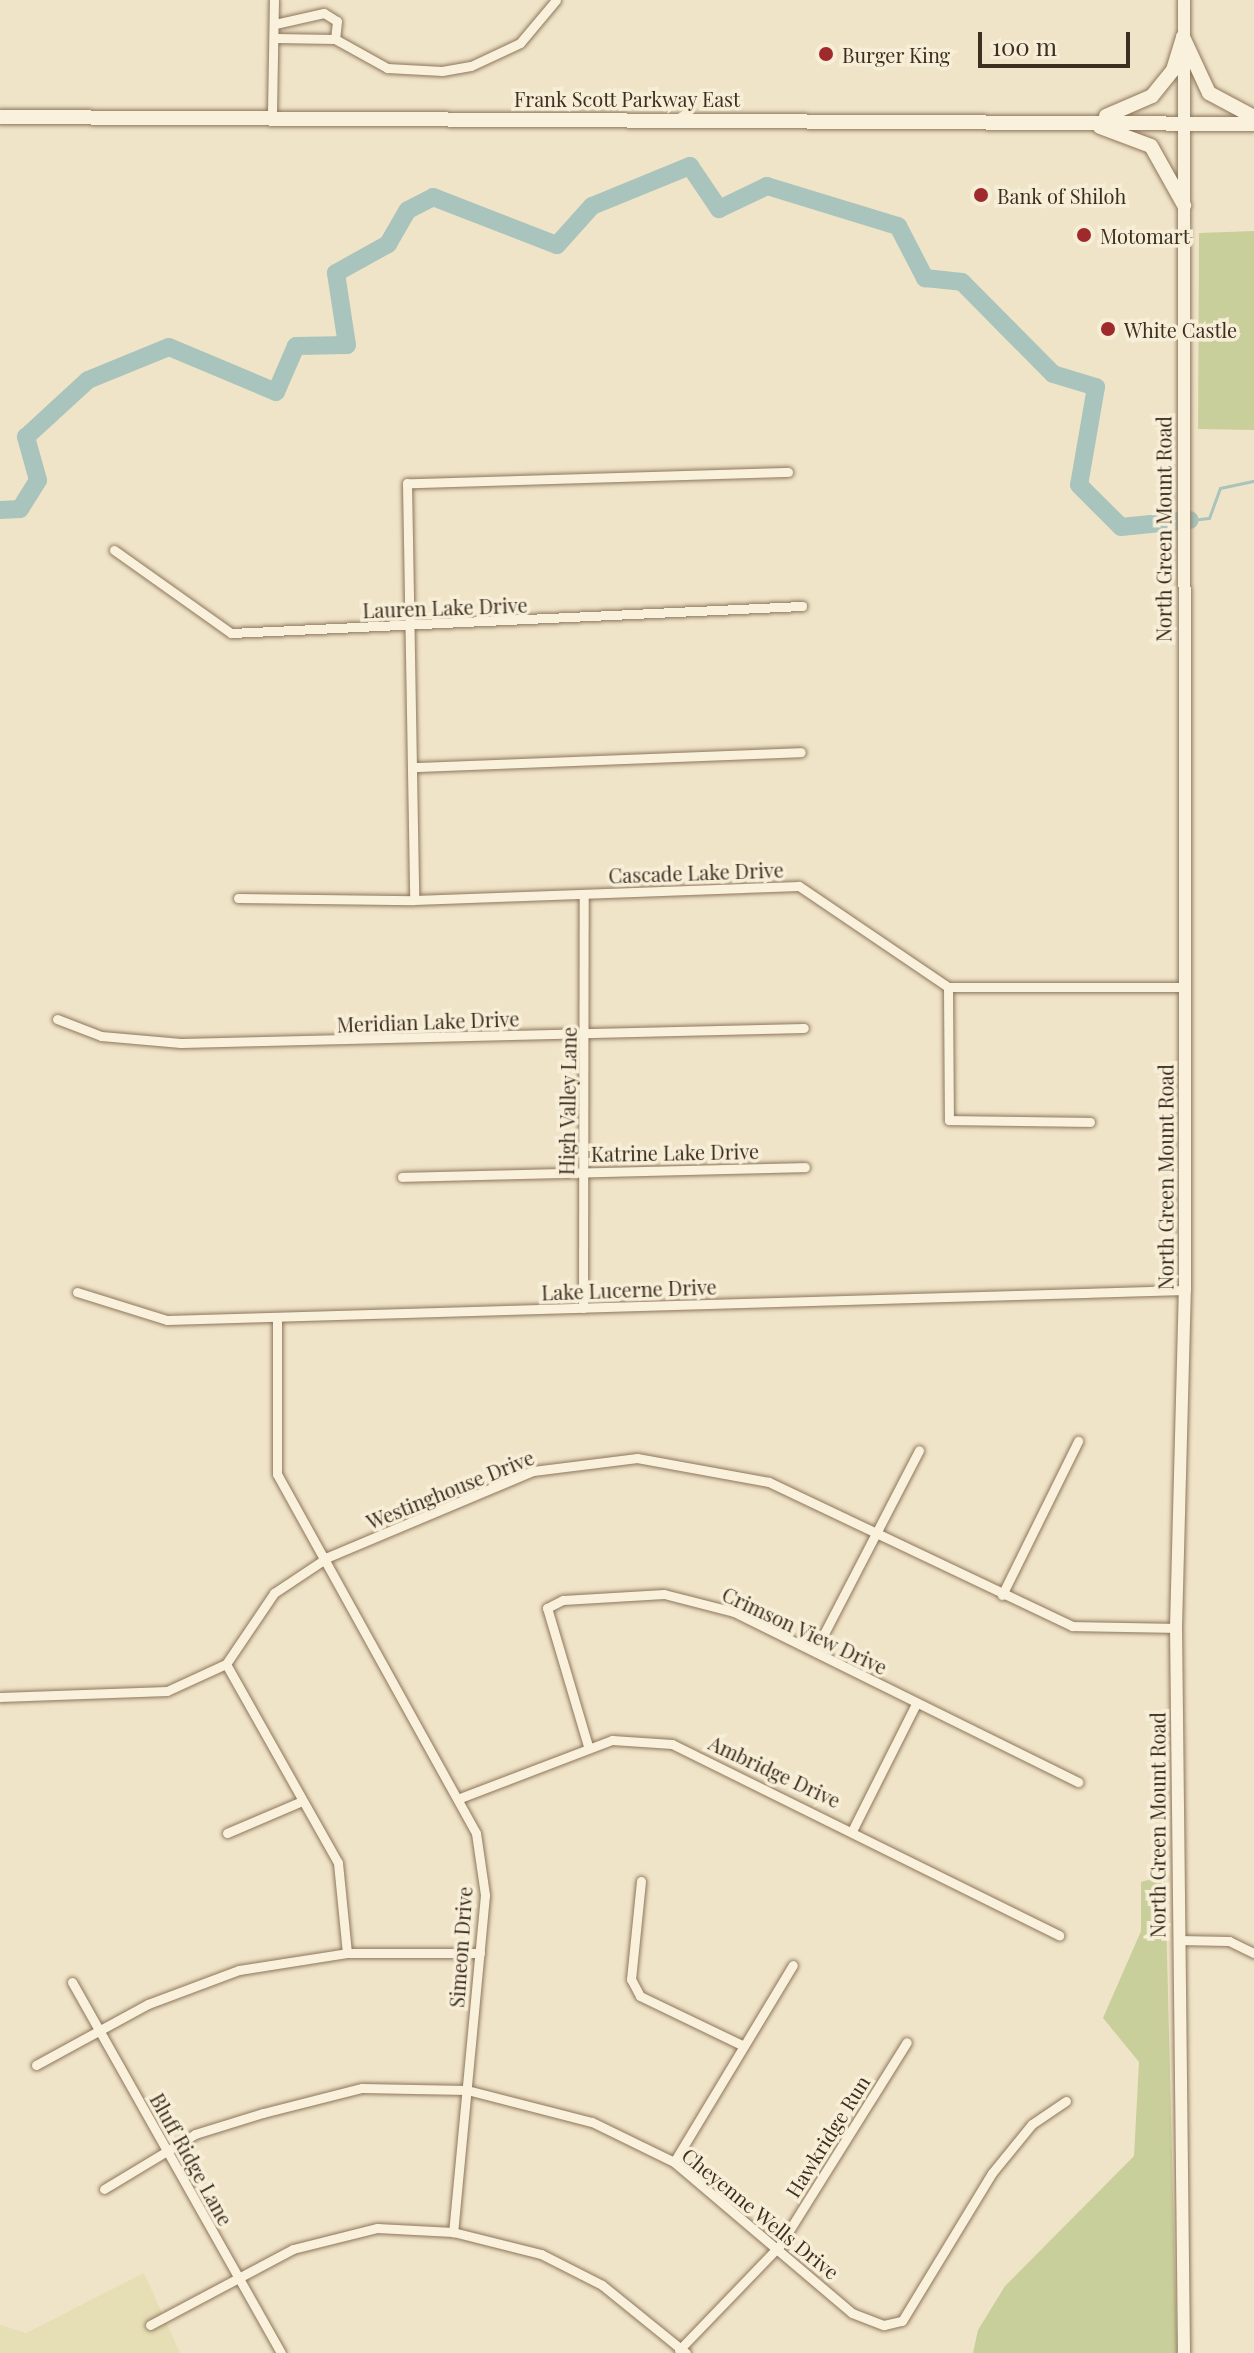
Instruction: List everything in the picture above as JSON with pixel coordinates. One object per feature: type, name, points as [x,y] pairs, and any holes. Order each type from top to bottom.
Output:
[{"type":"main road","points":[[1183,37],[1209,93],[1254,117]]},
{"type":"main road","points":[[1080,122],[1125,112],[1152,96],[1173,70],[1183,37]]},
{"type":"main road","name":"Frank Scott Parkway East","points":[[0,117],[272,113],[1254,124]]},
{"type":"main road","points":[[1080,122],[1151,146],[1184,205]]},
{"type":"street","points":[[272,113],[274,0]]},
{"type":"street","points":[[313,0],[316,14]]},
{"type":"street","points":[[275,38],[335,39],[387,68],[471,66],[520,43],[556,0]]},
{"type":"street","name":"North Green Mount Road","points":[[1184,0],[1185,1290],[1176,1628],[1184,2353]]},
{"type":"street","points":[[275,24],[316,14],[337,21],[335,39]]},
{"type":"street","points":[[414,900],[414,628],[407,483],[788,472]]},
{"type":"street","name":"Lauren Lake Drive","points":[[114,550],[231,633],[414,628],[802,606]]},
{"type":"street","points":[[416,767],[801,752]]},
{"type":"street","name":"Cascade Lake Drive","points":[[238,898],[414,900],[799,886],[948,987]]},
{"type":"street","name":"High Valley Lane","points":[[583,1308],[584,895]]},
{"type":"street","points":[[1090,1122],[949,1120],[948,987],[1184,987]]},
{"type":"street","name":"Meridian Lake Drive","points":[[57,1019],[101,1036],[181,1043],[804,1028]]},
{"type":"street","name":"Katrine Lake Drive","points":[[402,1177],[805,1167]]},
{"type":"street","name":"Lake Lucerne Drive","points":[[77,1292],[167,1320],[1185,1290]]},
{"type":"street","name":"Simeon Drive","points":[[277,1318],[277,1474],[328,1557],[460,1798],[476,1833],[485,1895],[453,2232]]},
{"type":"street","points":[[1002,1595],[1078,1441]]},
{"type":"street","points":[[815,1651],[919,1450]]},
{"type":"street","name":"Westinghouse Drive","points":[[226,1664],[274,1593],[328,1557],[533,1471],[637,1458],[743,1474],[877,1532],[1002,1595],[1072,1626],[1176,1628]]},
{"type":"street","name":"Crimson View Drive","points":[[588,1746],[546,1622],[547,1608],[563,1600],[626,1593],[692,1599],[815,1651],[916,1704],[1078,1782]]},
{"type":"street","points":[[0,1697],[167,1691],[226,1664],[338,1863],[347,1953]]},
{"type":"street","points":[[853,1829],[916,1704]]},
{"type":"street","name":"Ambridge Drive","points":[[460,1798],[588,1746],[623,1738],[672,1744],[853,1829],[1059,1935]]},
{"type":"street","points":[[227,1833],[302,1801]]},
{"type":"street","points":[[641,1881],[631,1979],[640,1996],[744,2046]]},
{"type":"street","points":[[1178,1940],[1229,1941],[1254,1953]]},
{"type":"street","points":[[36,2065],[99,2030],[239,1970],[347,1953],[480,1953]]},
{"type":"street","points":[[674,2162],[793,1965]]},
{"type":"street","name":"Bluff Ridge Lane","points":[[72,1982],[281,2353]]},
{"type":"street","name":"Hawkridge Run","points":[[681,2351],[780,2245],[907,2042]]},
{"type":"street","name":"Cheyenne Wells Drive","points":[[104,2189],[195,2134],[362,2088],[467,2090],[592,2122],[674,2162],[780,2245],[852,2313],[884,2325],[902,2321],[992,2173],[1032,2124],[1066,2101]]},
{"type":"street","points":[[150,2325],[236,2274],[293,2249],[377,2228],[453,2232],[541,2254],[590,2279],[681,2351]]},
{"type":"shaded area","points":[[144,2273],[180,2353],[0,2353],[0,2325],[26,2333]]},
{"type":"green space","points":[[1254,231],[1254,430],[1198,429],[1199,233]]},
{"type":"green space","points":[[1165,1875],[1177,2353],[973,2353],[978,2330],[1005,2286],[1134,2156],[1139,2062],[1103,2018],[1141,1931],[1141,1882]]},
{"type":"waterway","points":[[0,510],[20,509],[38,480],[26,437],[88,380],[169,347],[276,392],[296,346],[347,345],[336,273],[388,244],[408,210],[433,197],[557,245],[592,206],[690,166],[719,209],[767,186],[898,226],[925,278],[962,282],[1053,374],[1096,387],[1079,485],[1121,527],[1190,520]]},
{"type":"waterway","points":[[1190,520],[1209,518],[1220,488],[1254,481]]},
{"type":"place","name":"Burger King","points":[[826,54]]},
{"type":"place","name":"Bank of Shiloh","points":[[981,195]]},
{"type":"place","name":"Motomart","points":[[1084,235]]},
{"type":"place","name":"White Castle","points":[[1108,329]]}]
